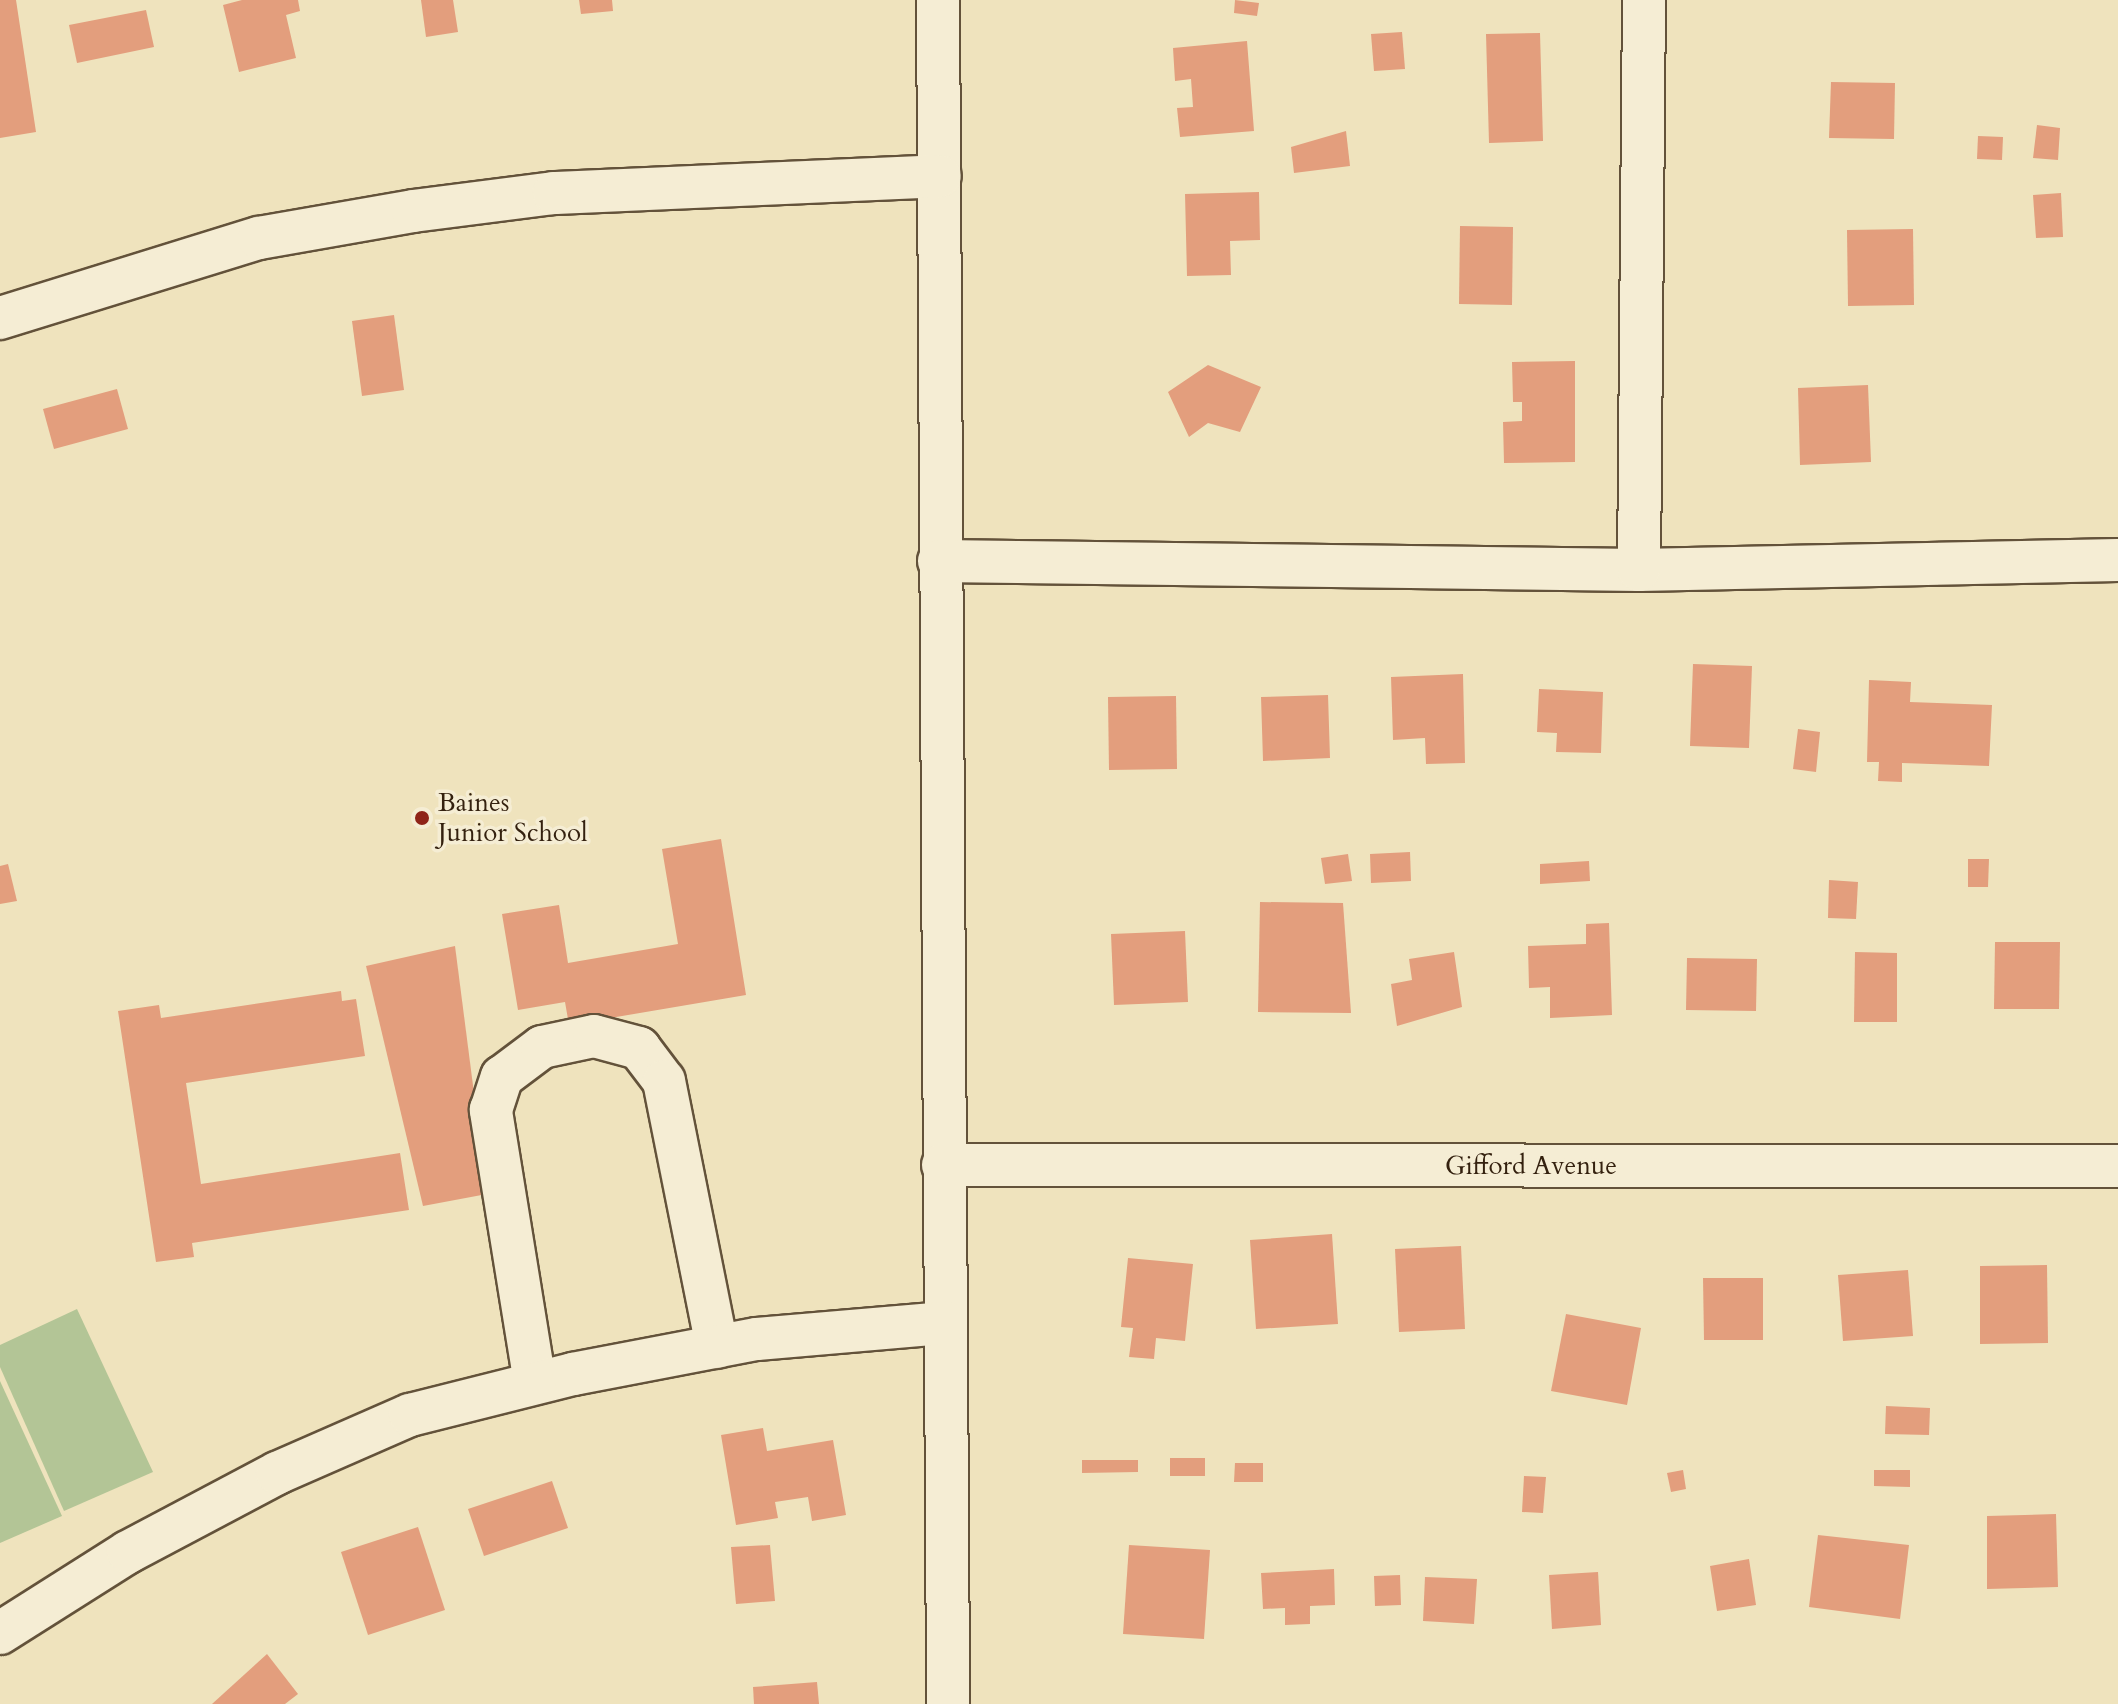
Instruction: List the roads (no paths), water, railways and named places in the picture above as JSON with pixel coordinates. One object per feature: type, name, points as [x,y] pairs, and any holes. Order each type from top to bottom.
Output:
[{"type":"street","points":[[938,0],[948,1704]]},
{"type":"street","points":[[1639,570],[1644,0]]},
{"type":"street","points":[[0,318],[259,238],[413,211],[554,193],[940,176]]},
{"type":"street","points":[[939,561],[1639,570],[2118,560]]},
{"type":"street","points":[[535,1383],[491,1110],[502,1077],[542,1047],[581,1038],[639,1048],[664,1081],[717,1347]]},
{"type":"street","name":"Gifford Avenue","points":[[943,1165],[2118,1166]]},
{"type":"street","points":[[0,1633],[128,1552],[277,1473],[410,1415],[535,1383],[717,1347],[945,1323]]},
{"type":"place","name":"Baines Junior School","points":[[422,818]]}]
